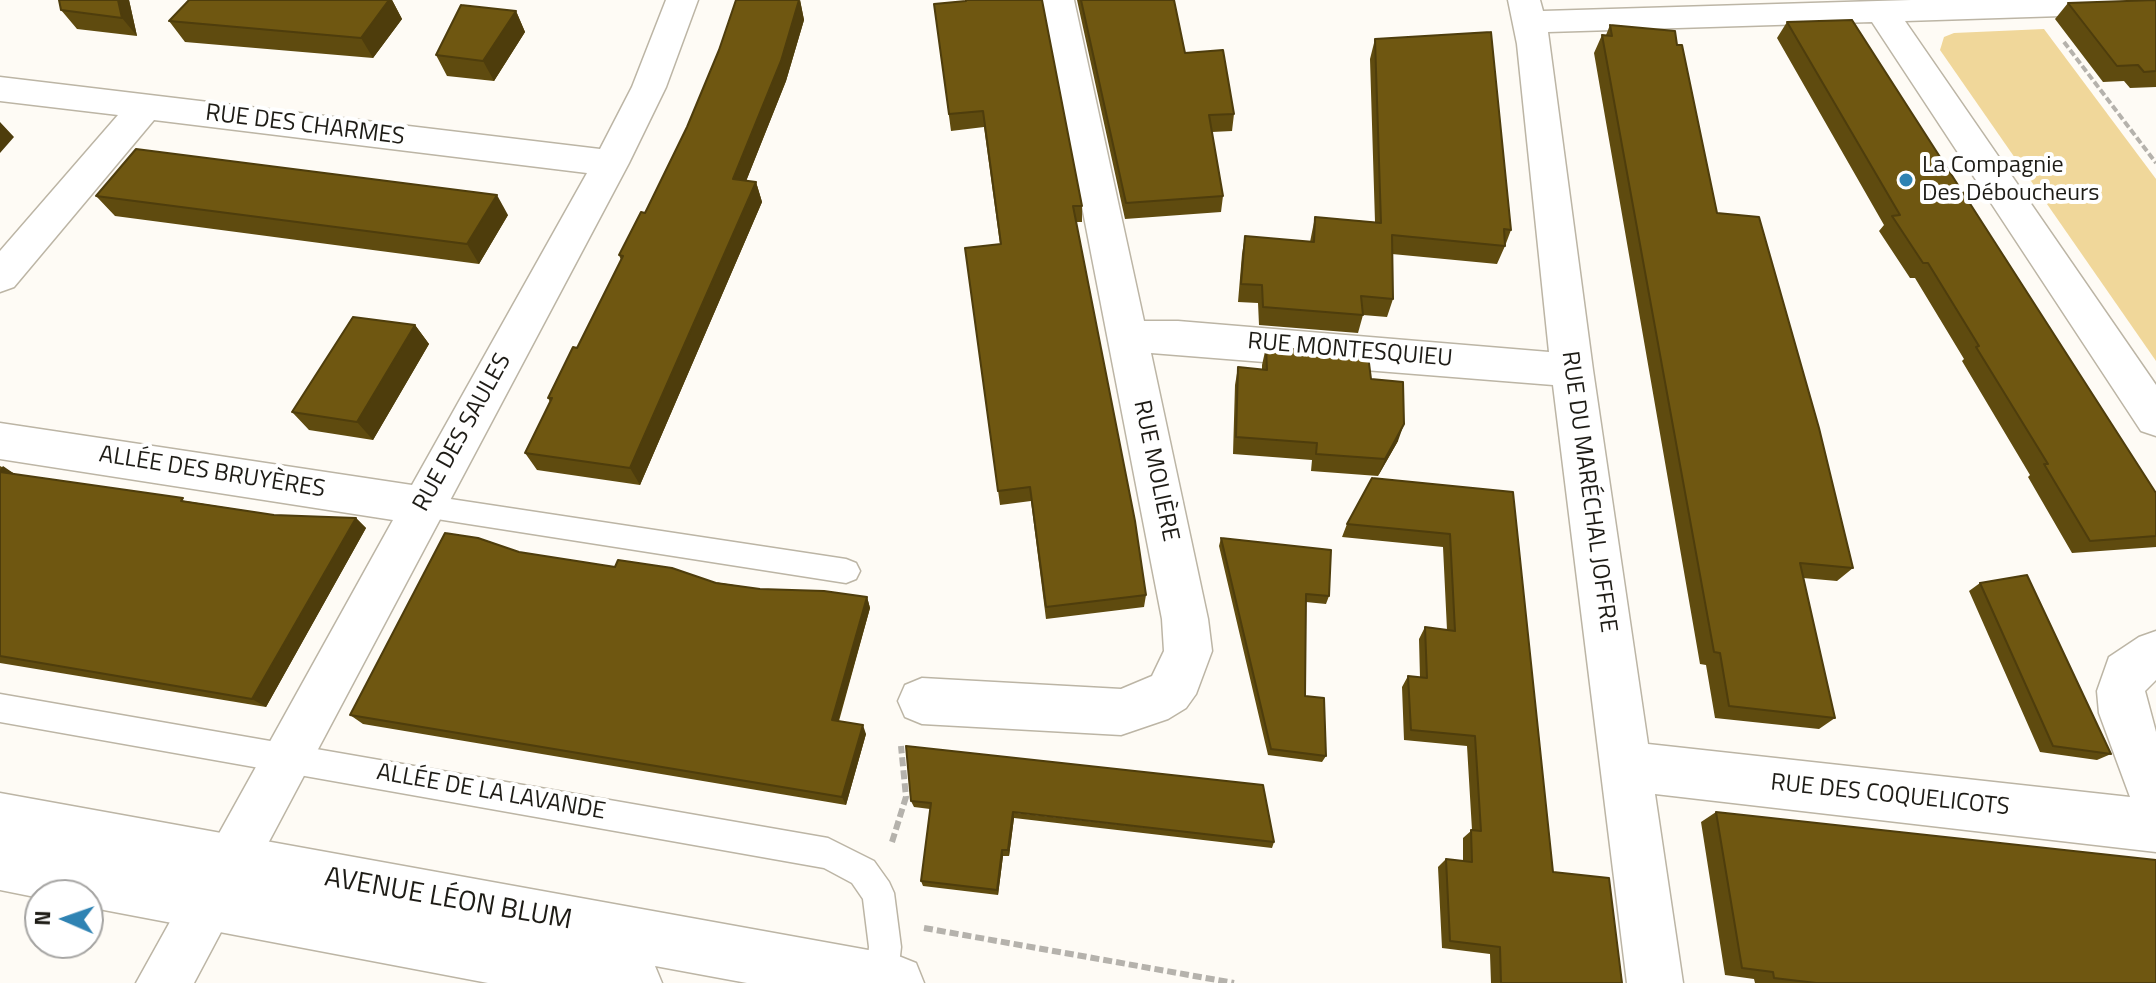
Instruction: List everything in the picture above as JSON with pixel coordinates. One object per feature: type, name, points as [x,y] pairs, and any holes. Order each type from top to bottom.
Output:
[{"type":"street","name":"RUE DES SAULES","points":[[164,983],[611,163],[649,87],[682,0]]},
{"type":"street","name":"RUE MOLIÈRE","points":[[922,701],[1121,712],[1151,703],[1169,692],[1179,678],[1188,651],[1185,619],[1058,0]]},
{"type":"street","points":[[1527,11],[1881,11],[2156,3]]},
{"type":"street","name":"RUE DU MARÉCHAL JOFFRE","points":[[1527,11],[1655,983]]},
{"type":"street","points":[[1881,11],[2156,419]]},
{"type":"street","name":"RUE DES CHARMES","points":[[0,89],[611,163]]},
{"type":"street","points":[[0,277],[146,106]]},
{"type":"street","name":"RUE MONTESQUIEU","points":[[1127,337],[1178,337],[1572,370]]},
{"type":"street","name":"ALLÉE DES BRUYÈRES","points":[[0,441],[424,506]]},
{"type":"street","points":[[2156,653],[2126,673],[2121,691],[2124,713],[2156,798]]},
{"type":"street","name":"RUE DES COQUELICOTS","points":[[1625,766],[2156,826]]},
{"type":"street","name":"AVENUE LÉON BLUM","points":[[0,819],[219,882],[634,983]]},
{"type":"street","name":"AVENUE LÉON BLUM","points":[[0,864],[219,882],[886,982]]},
{"type":"lane","points":[[424,506],[846,571]]},
{"type":"lane","name":"ALLÉE DE LA LAVANDE","points":[[0,708],[813,849],[852,864],[863,872],[881,907]]},
{"type":"lane","points":[[881,907],[886,982]]},
{"type":"path","points":[[2037,7],[2156,163]]},
{"type":"path","points":[[922,701],[898,713],[906,797],[881,907],[1234,983]]},
{"type":"shaded area","points":[[2044,29],[2156,179],[2156,361],[1940,50],[1944,37],[1954,33]]},
{"type":"building","points":[[59,0],[118,0],[122,18],[61,10]]},
{"type":"building","points":[[189,0],[389,0],[361,38],[169,21]]},
{"type":"building","points":[[736,0],[799,0],[781,61],[733,179],[756,182],[630,468],[525,453],[573,347],[577,348],[623,256],[619,255],[641,212],[645,213],[687,127]]},
{"type":"building","points":[[966,0],[1042,0],[1082,206],[1073,206],[1135,521],[1146,595],[1046,607],[1030,487],[998,491],[965,248],[1001,244],[983,111],[949,114],[934,4]]},
{"type":"building","points":[[1081,0],[1174,0],[1185,53],[1223,50],[1234,114],[1209,115],[1223,196],[1126,203]]},
{"type":"building","points":[[2156,0],[2156,71],[2144,72],[2138,65],[2117,66],[2068,3]]},
{"type":"building","points":[[461,5],[516,11],[483,61],[436,55]]},
{"type":"building","points":[[1852,20],[2156,493],[2156,536],[2090,541],[2044,464],[2048,464],[1976,347],[1979,346],[1928,263],[1923,263],[1892,216],[1900,215],[1787,22]]},
{"type":"building","points":[[1610,25],[1675,31],[1677,45],[1682,45],[1717,213],[1759,217],[1819,428],[1853,568],[1800,563],[1835,718],[1729,706],[1720,653],[1714,652],[1602,35],[1612,36]]},
{"type":"building","points":[[1491,32],[1511,230],[1504,229],[1505,246],[1392,235],[1393,299],[1361,296],[1363,315],[1263,307],[1262,285],[1241,284],[1245,236],[1314,242],[1315,217],[1381,223],[1375,39]]},
{"type":"building","points":[[136,149],[497,195],[467,244],[96,196]]},
{"type":"building","points":[[353,317],[415,325],[357,422],[292,412]]},
{"type":"building","points":[[1266,347],[1368,355],[1371,379],[1403,382],[1404,424],[1385,459],[1316,454],[1317,443],[1236,437],[1238,367],[1267,370]]},
{"type":"building","points":[[0,472],[183,498],[181,501],[274,515],[356,518],[252,699],[0,656]]},
{"type":"building","points":[[1372,478],[1513,492],[1553,872],[1609,878],[1622,983],[1501,983],[1500,947],[1450,941],[1446,859],[1472,862],[1471,830],[1481,831],[1475,736],[1411,730],[1408,676],[1427,678],[1425,627],[1455,631],[1450,534],[1347,524]]},
{"type":"building","points":[[445,533],[478,538],[519,552],[615,567],[618,560],[672,568],[716,583],[867,597],[832,720],[863,725],[842,797],[350,715]]},
{"type":"building","points":[[1221,538],[1331,550],[1329,596],[1306,594],[1305,696],[1324,698],[1326,756],[1271,749]]},
{"type":"building","points":[[2027,575],[2111,754],[2053,746],[1980,583]]},
{"type":"building","points":[[906,746],[1263,785],[1274,842],[1013,812],[1008,850],[1002,850],[997,890],[921,881],[931,803],[911,801]]},
{"type":"building","points":[[1716,812],[2156,860],[2156,983],[1816,983],[1774,978],[1773,972],[1742,968]]},
{"type":"place","name":"La Compagnie Des Déboucheurs","points":[[1906,180]]}]
